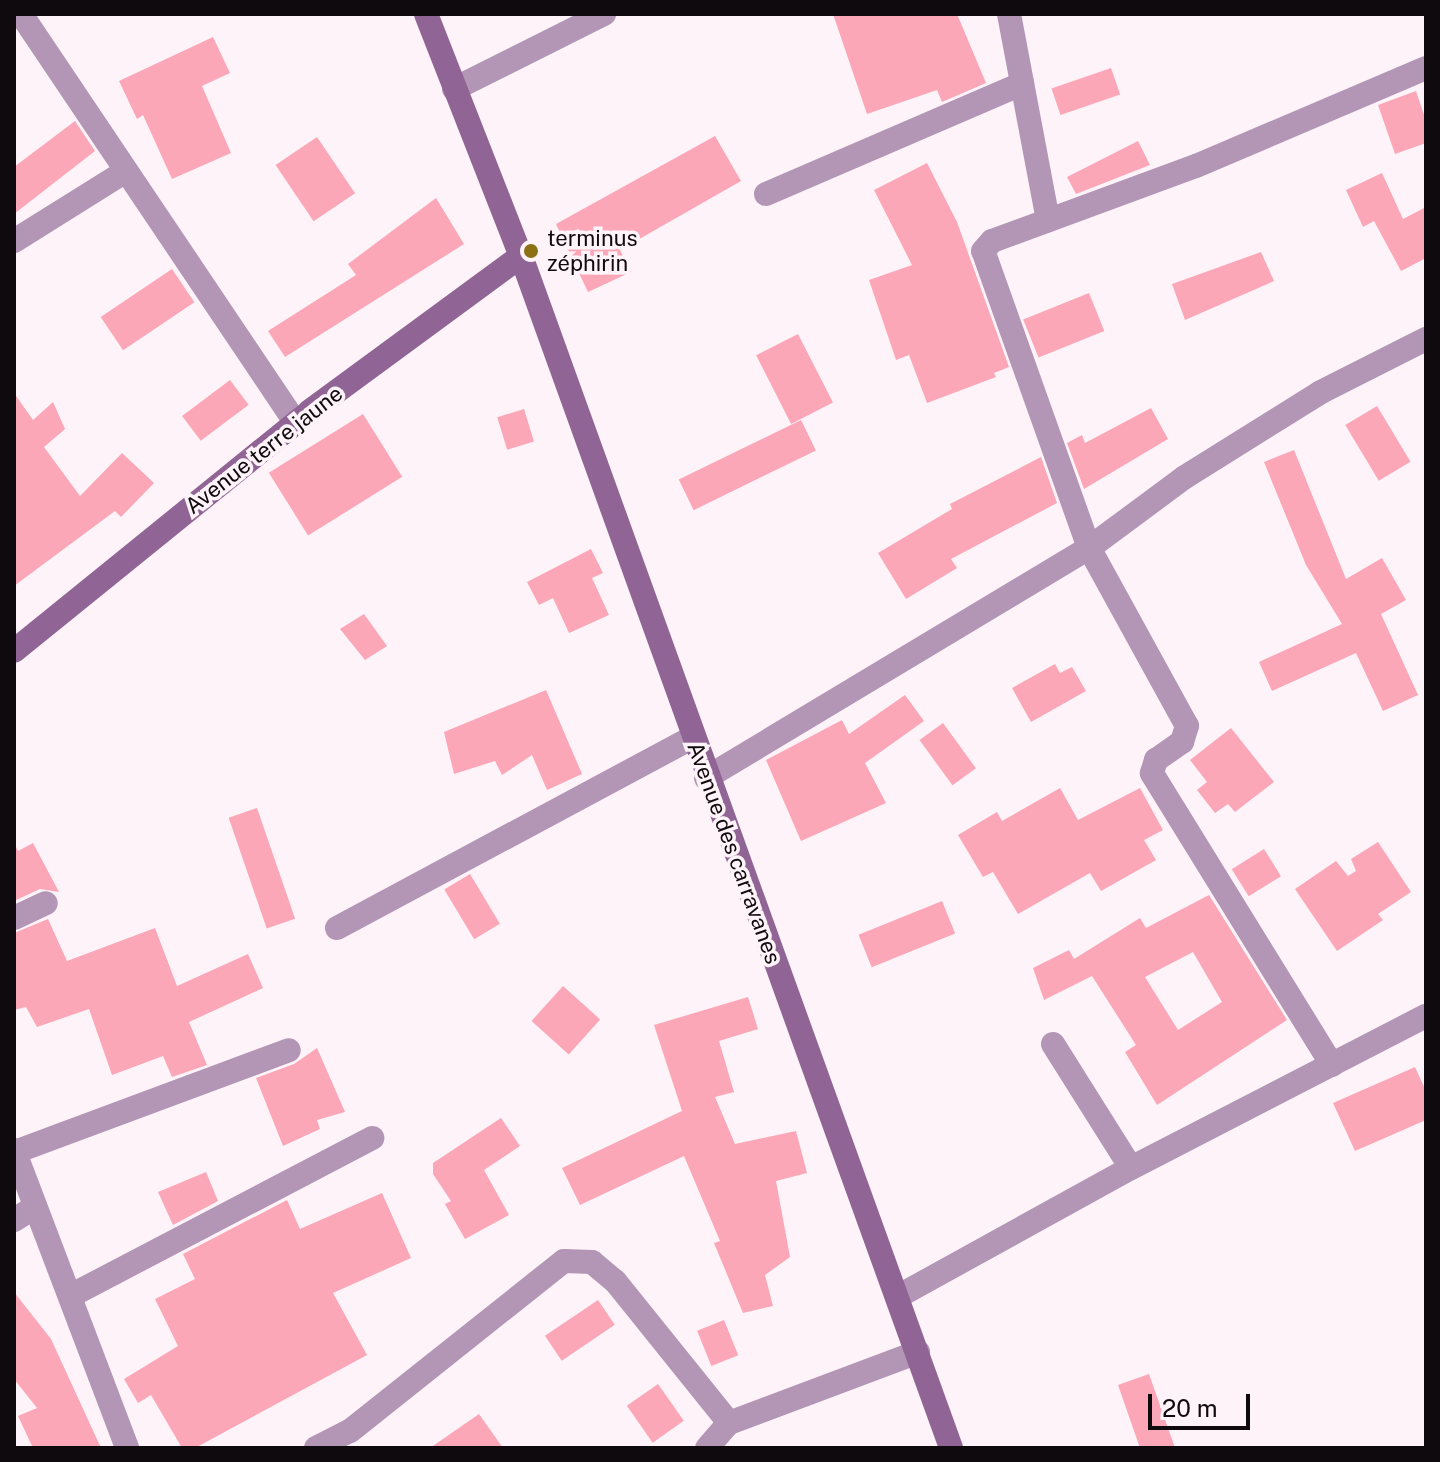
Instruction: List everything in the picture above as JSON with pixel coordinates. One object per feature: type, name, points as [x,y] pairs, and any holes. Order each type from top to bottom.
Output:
[{"type":"street","points":[[21,14],[123,173],[296,423]]},
{"type":"street","name":"Avenue des carravanes","points":[[426,14],[521,256],[706,778],[951,1448]]},
{"type":"street","points":[[454,89],[604,14]]},
{"type":"street","points":[[1009,14],[1048,220]]},
{"type":"street","points":[[1332,1065],[1152,773],[1156,760],[1182,742],[1187,726],[1089,548],[984,265],[983,251],[992,241],[1196,166],[1426,68]]},
{"type":"street","points":[[766,194],[1022,84]]},
{"type":"street","points":[[14,241],[123,173]]},
{"type":"street","name":"Avenue terre jaune","points":[[14,651],[296,423],[521,256]]},
{"type":"street","points":[[706,778],[1089,548],[1185,477],[1321,392],[1425,342]]},
{"type":"street","points":[[337,928],[693,737]]},
{"type":"street","points":[[14,918],[46,903]]},
{"type":"street","points":[[897,1297],[1131,1168],[1426,1016]]},
{"type":"street","points":[[1053,1044],[1131,1168]]},
{"type":"street","points":[[127,1448],[72,1295],[14,1151],[289,1050]]},
{"type":"street","points":[[72,1295],[372,1138]]},
{"type":"street","points":[[14,1220],[35,1207]]},
{"type":"street","points":[[316,1448],[350,1431],[464,1346],[564,1261],[592,1262],[615,1281],[729,1423]]},
{"type":"street","points":[[707,1448],[729,1423],[918,1352]]},
{"type":"building","points":[[833,14],[957,14],[986,83],[942,102],[937,90],[867,114]]},
{"type":"building","points":[[213,37],[230,73],[202,86],[231,153],[172,179],[143,115],[137,119],[119,81]]},
{"type":"building","points":[[1111,68],[1120,94],[1061,115],[1051,89]]},
{"type":"building","points":[[1416,91],[1426,121],[1426,143],[1395,154],[1378,105]]},
{"type":"building","points":[[75,121],[95,151],[14,214],[14,167]]},
{"type":"building","points":[[715,136],[741,181],[620,250],[631,272],[588,292],[556,224]]},
{"type":"building","points":[[317,137],[355,193],[314,221],[276,165]]},
{"type":"building","points":[[1138,141],[1150,165],[1076,194],[1067,177]]},
{"type":"building","points":[[927,163],[957,222],[1009,367],[994,373],[996,377],[927,403],[909,355],[896,360],[869,280],[912,265],[874,190]]},
{"type":"building","points":[[1382,173],[1403,219],[1426,207],[1426,258],[1401,271],[1374,221],[1363,227],[1346,190]]},
{"type":"building","points":[[436,198],[464,244],[285,357],[268,331],[356,275],[348,264]]},
{"type":"building","points":[[1261,252],[1274,281],[1185,320],[1172,284]]},
{"type":"building","points":[[172,269],[194,302],[123,350],[101,317]]},
{"type":"building","points":[[1089,293],[1104,331],[1039,358],[1023,320]]},
{"type":"building","points":[[798,334],[833,403],[791,424],[756,355]]},
{"type":"building","points":[[230,380],[249,405],[201,441],[182,416]]},
{"type":"building","points":[[14,393],[33,420],[53,402],[65,429],[44,447],[80,496],[122,453],[154,483],[121,517],[115,511],[14,586]]},
{"type":"building","points":[[1377,406],[1410,462],[1379,481],[1345,425]]},
{"type":"building","points":[[1151,408],[1168,439],[1084,489],[1067,443],[1082,435],[1085,443]]},
{"type":"building","points":[[524,409],[534,442],[507,450],[497,417]]},
{"type":"building","points":[[363,414],[402,477],[308,536],[269,473]]},
{"type":"building","points":[[801,420],[816,451],[694,510],[679,480]]},
{"type":"building","points":[[1294,450],[1346,579],[1382,558],[1406,600],[1381,614],[1418,695],[1383,711],[1356,653],[1272,691],[1259,662],[1342,624],[1306,565],[1264,462]]},
{"type":"building","points":[[1041,457],[1057,503],[951,559],[957,568],[906,599],[878,553],[952,509],[950,504]]},
{"type":"building","points":[[591,549],[603,573],[592,578],[609,615],[569,633],[553,598],[539,605],[527,582]]},
{"type":"building","points":[[364,614],[387,646],[365,660],[340,629]]},
{"type":"building","points":[[1055,664],[1060,673],[1072,667],[1086,691],[1031,722],[1012,688]]},
{"type":"building","points":[[546,690],[582,774],[547,790],[532,755],[502,775],[495,761],[454,774],[444,732]]},
{"type":"building","points":[[905,695],[924,721],[865,763],[886,803],[801,841],[766,760],[842,720],[849,734]]},
{"type":"building","points":[[943,723],[976,768],[952,785],[920,740]]},
{"type":"building","points":[[1231,728],[1274,782],[1235,812],[1228,804],[1215,813],[1197,790],[1207,782],[1190,760]]},
{"type":"building","points":[[1060,788],[1078,820],[1140,788],[1163,830],[1144,840],[1156,860],[1101,891],[1090,873],[1018,914],[993,872],[983,877],[958,835],[997,812],[1002,821]]},
{"type":"building","points":[[257,808],[295,919],[267,928],[229,818]]},
{"type":"building","points":[[1378,842],[1411,892],[1378,914],[1383,920],[1337,951],[1295,889],[1336,861],[1348,876],[1356,871],[1351,859]]},
{"type":"building","points":[[14,843],[18,851],[33,843],[59,892],[40,889],[14,901]]},
{"type":"building","points":[[1264,849],[1281,876],[1249,896],[1232,869]]},
{"type":"building","points":[[470,874],[500,924],[474,939],[444,889]]},
{"type":"building","points":[[1209,895],[1287,1020],[1157,1105],[1125,1052],[1136,1045],[1092,976],[1044,1000],[1033,968],[1069,950],[1074,959],[1140,918],[1146,928]],"holes":[[[1193,952],[1222,1002],[1178,1030],[1145,977]]]},
{"type":"building","points":[[942,901],[955,933],[872,967],[859,935]]},
{"type":"building","points":[[48,919],[67,961],[155,928],[177,986],[248,954],[263,988],[189,1022],[207,1065],[172,1077],[163,1056],[112,1075],[89,1009],[37,1027],[26,1007],[14,1010],[14,933]]},
{"type":"building","points":[[563,986],[600,1019],[569,1054],[532,1021]]},
{"type":"building","points":[[748,997],[758,1029],[719,1041],[734,1092],[715,1097],[735,1144],[796,1131],[807,1173],[776,1181],[790,1257],[765,1275],[773,1306],[743,1313],[714,1243],[720,1241],[684,1156],[580,1205],[562,1168],[682,1111],[654,1025]]},
{"type":"building","points":[[317,1048],[345,1112],[317,1120],[320,1129],[283,1146],[256,1078],[294,1064]]},
{"type":"building","points":[[1415,1067],[1426,1091],[1426,1120],[1355,1151],[1333,1103]]},
{"type":"building","points":[[501,1118],[520,1146],[484,1170],[509,1215],[465,1239],[445,1204],[451,1201],[433,1174],[433,1163]]},
{"type":"building","points":[[206,1172],[218,1201],[173,1225],[158,1192]]},
{"type":"building","points":[[382,1193],[411,1258],[333,1293],[367,1355],[195,1448],[182,1448],[151,1395],[138,1403],[124,1379],[178,1346],[155,1299],[195,1279],[183,1254],[287,1200],[300,1229]]},
{"type":"building","points":[[14,1292],[51,1339],[101,1448],[33,1448],[18,1416],[37,1408],[14,1379]]},
{"type":"building","points":[[598,1300],[615,1325],[562,1361],[545,1336]]},
{"type":"building","points":[[724,1320],[738,1355],[711,1366],[697,1331]]},
{"type":"building","points":[[1149,1374],[1175,1448],[1140,1448],[1118,1385]]},
{"type":"building","points":[[658,1384],[684,1421],[653,1443],[627,1406]]},
{"type":"building","points":[[479,1414],[503,1448],[430,1448]]},
{"type":"place","name":"terminus zéphirin","points":[[531,251]]}]
